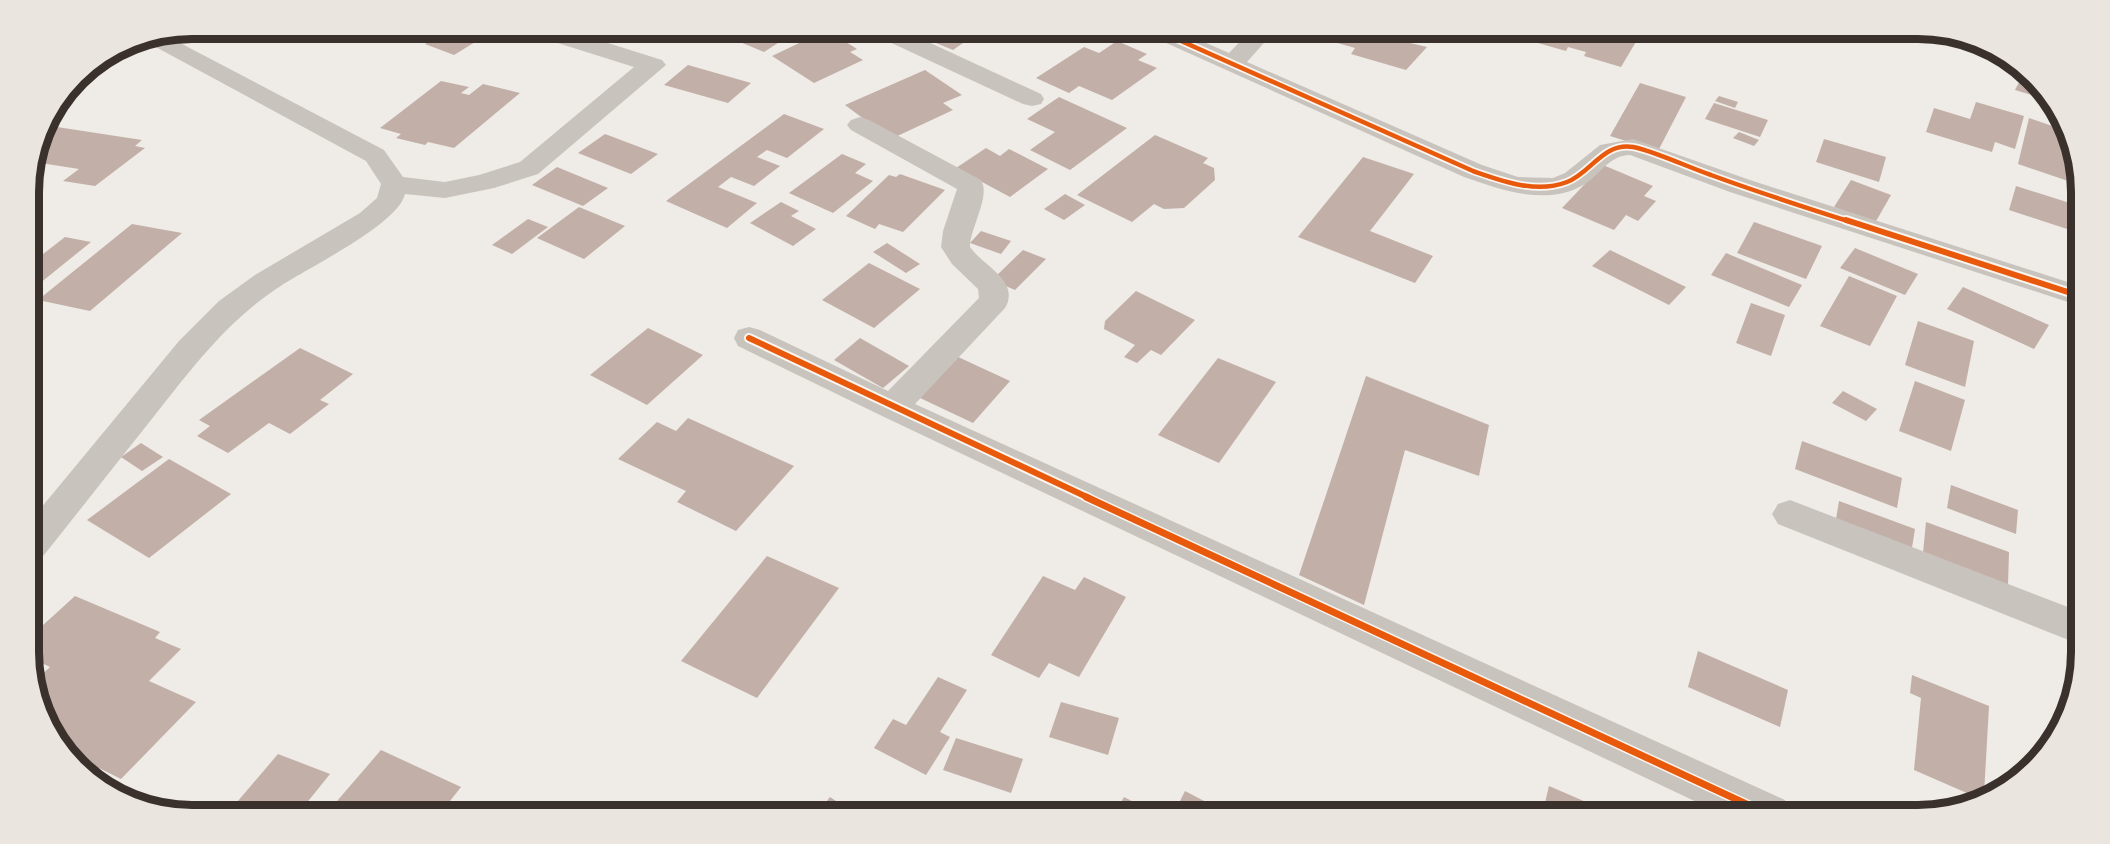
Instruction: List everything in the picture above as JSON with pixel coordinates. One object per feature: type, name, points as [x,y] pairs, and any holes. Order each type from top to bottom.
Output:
[{"type":"street","points":[[394,184],[445,190],[483,182],[529,168],[642,72],[654,65],[612,54],[574,39]]},
{"type":"street","points":[[902,39],[1032,99]]},
{"type":"street","points":[[1176,39],[1473,171],[1507,183],[1536,187],[1566,183],[1606,150],[1618,146],[1633,147],[1740,186],[2071,293]]},
{"type":"street","points":[[1232,64],[1256,39]]},
{"type":"street","points":[[39,535],[190,350],[230,308],[265,282],[370,219],[390,201],[394,184],[375,156],[161,42]]},
{"type":"street","points":[[860,125],[971,186],[972,196],[954,241],[956,252],[993,285],[994,301],[892,407]]},
{"type":"street","points":[[749,338],[892,407],[1748,805]]},
{"type":"street","points":[[1790,514],[2071,625]]},
{"type":"building","points":[[433,39],[480,39],[454,55],[425,44]]},
{"type":"building","points":[[733,39],[784,39],[764,52]]},
{"type":"building","points":[[808,39],[830,41],[841,39],[857,49],[850,52],[863,60],[814,83],[772,56]]},
{"type":"building","points":[[926,39],[969,39],[953,50]]},
{"type":"building","points":[[1412,39],[1410,43],[1427,47],[1406,70],[1351,54],[1355,48],[1327,40]]},
{"type":"building","points":[[1536,39],[1637,40],[1621,67],[1584,56],[1586,52],[1568,47],[1566,51],[1538,43],[1540,40]]},
{"type":"building","points":[[1117,41],[1147,54],[1138,60],[1157,68],[1112,100],[1079,86],[1069,93],[1036,78],[1084,47],[1099,53]]},
{"type":"building","points":[[688,65],[751,83],[728,103],[664,85]]},
{"type":"building","points":[[925,70],[962,95],[943,103],[953,110],[891,139],[845,105]]},
{"type":"building","points":[[2021,79],[2037,97],[2015,90]]},
{"type":"building","points":[[441,81],[469,87],[461,93],[469,95],[483,84],[520,93],[454,148],[428,142],[425,145],[396,138],[401,134],[380,128]]},
{"type":"building","points":[[1640,83],[1686,97],[1658,151],[1610,136]]},
{"type":"building","points":[[1719,96],[1738,102],[1735,108],[1715,101]]},
{"type":"building","points":[[1059,97],[1127,128],[1070,170],[1030,150],[1055,132],[1027,119]]},
{"type":"building","points":[[1976,102],[2024,116],[2015,149],[1995,142],[1992,152],[1926,132],[1934,108],[1970,119]]},
{"type":"building","points":[[1714,103],[1768,120],[1760,137],[1705,119]]},
{"type":"building","points":[[784,114],[824,129],[787,158],[767,150],[757,157],[780,166],[754,186],[731,177],[718,187],[757,203],[727,228],[666,201]]},
{"type":"building","points":[[2029,118],[2056,127],[2066,153],[2070,182],[2018,164]]},
{"type":"building","points":[[55,127],[142,140],[135,146],[145,148],[95,186],[63,181],[79,169],[42,163]]},
{"type":"building","points":[[1739,132],[1759,140],[1754,146],[1733,138]]},
{"type":"building","points":[[605,134],[658,154],[631,174],[578,153]]},
{"type":"building","points":[[1155,135],[1208,158],[1203,163],[1214,168],[1215,180],[1184,208],[1164,209],[1154,204],[1132,222],[1077,195]]},
{"type":"building","points":[[1824,139],[1886,157],[1879,182],[1816,162]]},
{"type":"building","points":[[986,148],[1000,156],[1009,149],[1048,169],[1010,197],[956,168]]},
{"type":"building","points":[[842,154],[866,164],[855,173],[873,181],[833,213],[789,193]]},
{"type":"building","points":[[1363,157],[1414,174],[1370,231],[1433,256],[1415,283],[1298,237]]},
{"type":"building","points":[[1603,165],[1653,186],[1644,196],[1656,201],[1638,221],[1626,215],[1614,230],[1562,208]]},
{"type":"building","points":[[557,167],[608,188],[583,206],[532,185]]},
{"type":"building","points":[[900,174],[945,190],[903,232],[879,224],[875,229],[846,216],[889,175],[896,177]]},
{"type":"building","points":[[1851,180],[1891,195],[1875,223],[1834,207]]},
{"type":"building","points":[[2016,186],[2071,203],[2067,229],[2009,210]]},
{"type":"building","points":[[1065,194],[1085,205],[1064,220],[1044,209]]},
{"type":"building","points":[[781,202],[799,211],[791,216],[816,229],[793,246],[750,223]]},
{"type":"building","points":[[579,207],[625,226],[584,259],[537,238]]},
{"type":"building","points":[[528,219],[548,227],[512,254],[492,245]]},
{"type":"building","points":[[1754,222],[1822,246],[1806,279],[1737,253]]},
{"type":"building","points":[[132,224],[182,233],[90,311],[39,299]]},
{"type":"building","points":[[981,231],[1011,241],[1001,254],[970,243]]},
{"type":"building","points":[[65,237],[91,242],[39,284],[39,257]]},
{"type":"building","points":[[887,243],[920,264],[906,273],[873,252]]},
{"type":"building","points":[[1855,248],[1918,274],[1905,295],[1840,268]]},
{"type":"building","points":[[1023,250],[1046,259],[1015,290],[992,280]]},
{"type":"building","points":[[1610,250],[1686,287],[1669,305],[1592,266]]},
{"type":"building","points":[[1726,253],[1802,285],[1789,307],[1711,275]]},
{"type":"building","points":[[869,263],[920,289],[874,328],[822,300]]},
{"type":"building","points":[[1849,276],[1897,296],[1870,346],[1820,326]]},
{"type":"building","points":[[1963,287],[2049,325],[2034,349],[1947,309]]},
{"type":"building","points":[[1136,291],[1195,320],[1161,355],[1151,350],[1137,363],[1124,357],[1135,345],[1104,329],[1105,321]]},
{"type":"building","points":[[1751,303],[1785,315],[1771,356],[1736,343]]},
{"type":"building","points":[[1918,321],[1974,341],[1965,387],[1905,365]]},
{"type":"building","points":[[648,328],[703,355],[647,405],[590,375]]},
{"type":"building","points":[[860,338],[909,366],[883,388],[834,360]]},
{"type":"building","points":[[300,348],[353,374],[320,400],[329,404],[290,434],[269,423],[228,453],[197,436],[210,426],[199,420]]},
{"type":"building","points":[[956,356],[1010,381],[973,423],[918,397]]},
{"type":"building","points":[[1218,358],[1276,382],[1219,463],[1158,435]]},
{"type":"building","points":[[1366,376],[1489,425],[1479,476],[1405,450],[1364,605],[1299,575]]},
{"type":"building","points":[[1915,381],[1965,400],[1951,451],[1899,431]]},
{"type":"building","points":[[1843,391],[1877,409],[1866,421],[1832,403]]},
{"type":"building","points":[[688,418],[794,466],[736,531],[677,502],[686,491],[618,459],[657,422],[676,431]]},
{"type":"building","points":[[1802,441],[1902,478],[1897,508],[1795,469]]},
{"type":"building","points":[[141,443],[163,457],[142,471],[121,457]]},
{"type":"building","points":[[169,459],[231,494],[149,558],[87,520]]},
{"type":"building","points":[[1951,485],[2018,510],[2016,534],[1947,508]]},
{"type":"building","points":[[1839,501],[1915,529],[1911,554],[1835,525]]},
{"type":"building","points":[[1926,522],[2009,552],[2008,585],[1923,553]]},
{"type":"building","points":[[767,556],[839,588],[757,698],[681,661]]},
{"type":"building","points":[[1043,576],[1075,590],[1084,577],[1126,597],[1079,677],[1049,663],[1039,678],[991,655]]},
{"type":"building","points":[[75,596],[160,632],[155,638],[181,649],[149,681],[196,702],[121,779],[99,768],[96,771],[77,753],[65,737],[47,701],[41,676],[50,667],[40,662],[39,629]]},
{"type":"building","points":[[1698,651],[1788,690],[1780,727],[1688,687]]},
{"type":"building","points":[[1912,675],[1989,706],[1984,789],[1971,795],[1914,770],[1921,698],[1910,693]]},
{"type":"building","points":[[938,677],[967,690],[940,732],[950,737],[926,775],[874,748],[893,719],[906,725]]},
{"type":"building","points":[[1061,702],[1119,718],[1108,755],[1049,737]]},
{"type":"building","points":[[956,738],[1023,759],[1011,793],[943,770]]},
{"type":"building","points":[[381,750],[461,787],[447,805],[334,805]]},
{"type":"building","points":[[278,754],[330,774],[305,805],[235,805]]},
{"type":"building","points":[[1549,786],[1593,805],[1544,805]]},
{"type":"building","points":[[1185,791],[1212,805],[1178,805]]},
{"type":"building","points":[[830,797],[842,805],[824,805]]},
{"type":"building","points":[[1124,797],[1140,805],[1120,805]]},
{"type":"cycle path","points":[[1177,39],[1473,171],[1507,182],[1530,187],[1565,183],[1582,173],[1609,150],[1633,147],[1740,186],[2071,293]]},
{"type":"cycle path","points":[[749,338],[892,407],[1748,805]]}]
